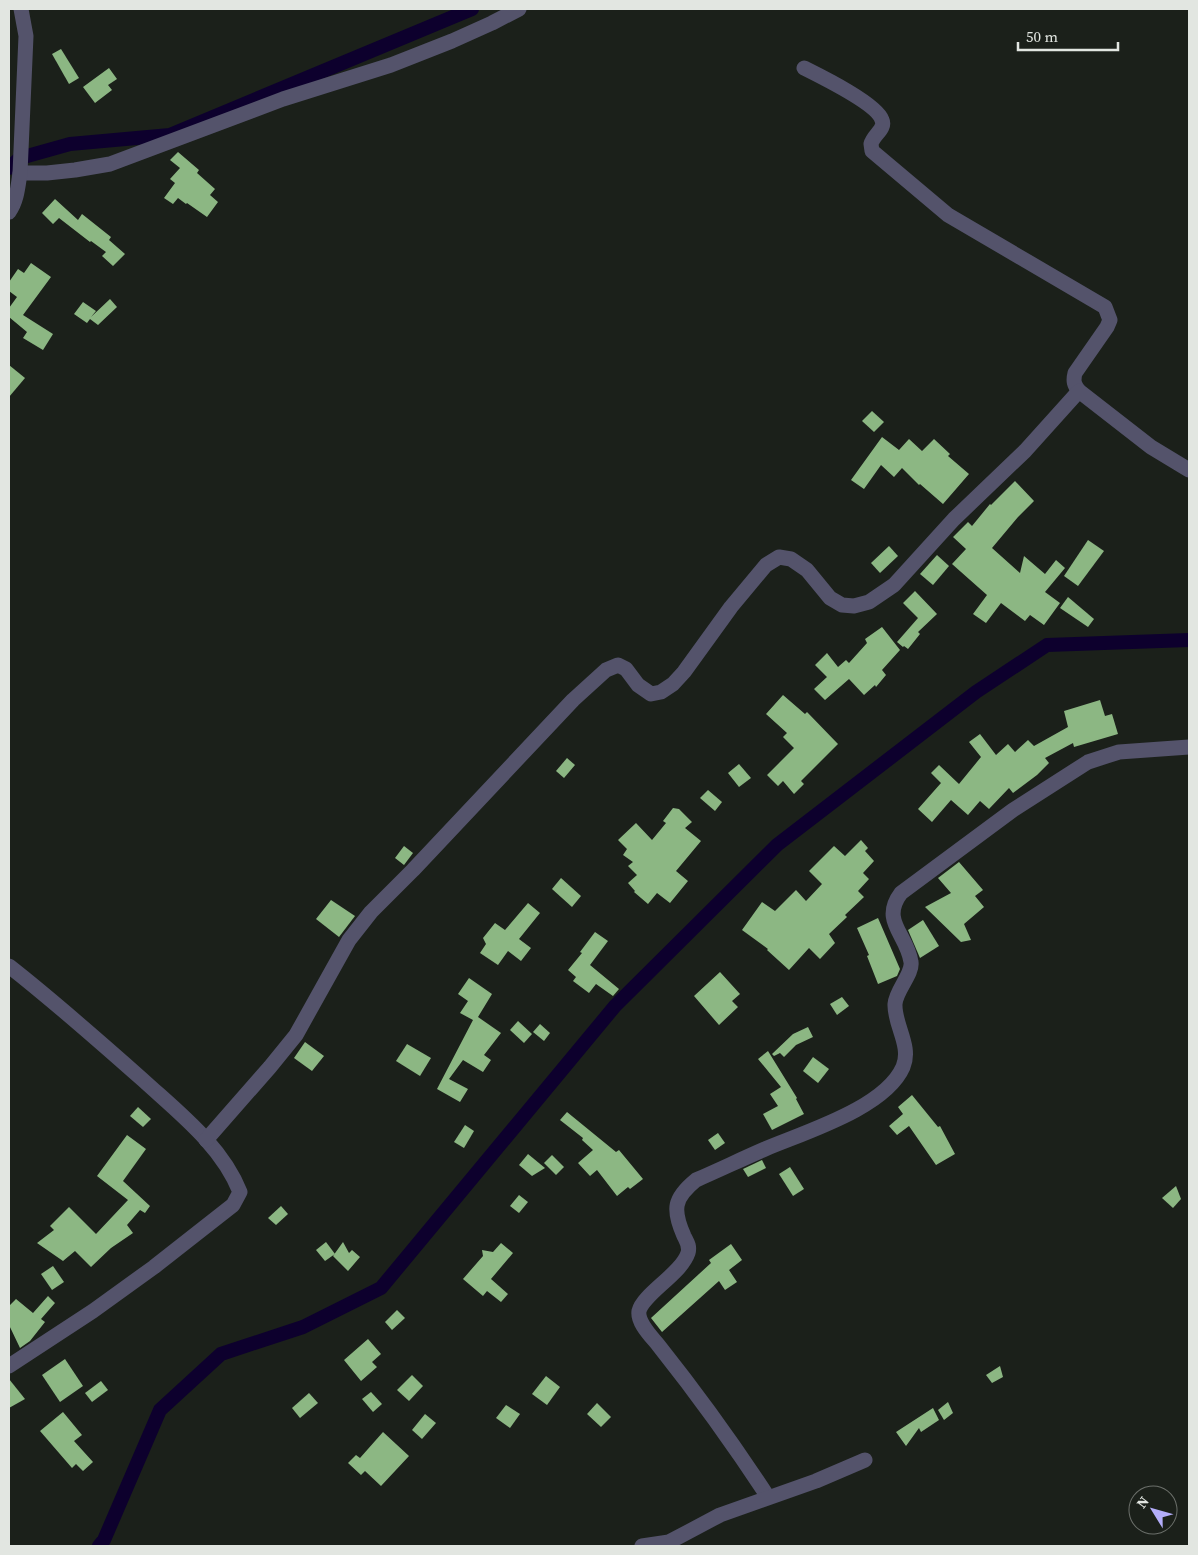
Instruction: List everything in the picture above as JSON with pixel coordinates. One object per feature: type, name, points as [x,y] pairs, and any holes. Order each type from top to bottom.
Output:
[{"type":"street","points":[[9,212],[13,207],[18,189],[20,172],[26,36],[20,9]]},
{"type":"street","points":[[20,172],[47,173],[110,164],[283,99],[342,82],[391,65],[460,38],[519,9]]},
{"type":"street","points":[[804,68],[841,86],[877,112],[882,119],[883,126],[871,144],[872,151],[880,160],[948,215],[1105,307],[1110,320],[1075,373],[1073,379],[1075,386],[1079,392],[1151,446],[1189,470]]},
{"type":"street","points":[[206,1140],[270,1067],[296,1034],[349,940],[371,912],[573,700],[606,670],[618,665],[626,670],[638,685],[651,694],[661,692],[673,684],[684,672],[731,607],[766,565],[779,557],[791,559],[807,570],[830,598],[842,605],[854,606],[869,602],[894,585],[954,519],[1025,451],[1079,392]]},
{"type":"street","points":[[768,1497],[708,1409],[644,1327],[639,1317],[639,1309],[645,1301],[663,1284],[688,1254],[689,1244],[676,1211],[678,1200],[683,1191],[696,1180],[835,1120],[874,1099],[892,1085],[904,1066],[905,1047],[896,1020],[895,1003],[912,965],[910,954],[892,913],[894,903],[901,893],[1013,810],[1088,762],[1119,752],[1189,747]]},
{"type":"street","points":[[9,966],[98,1040],[184,1117],[206,1140],[233,1174],[240,1192],[233,1206],[154,1267],[93,1311],[9,1366]]},
{"type":"street","points":[[642,1546],[669,1542],[720,1515],[816,1481],[865,1460]]},
{"type":"building","points":[[61,49],[79,78],[69,84],[52,54]]},
{"type":"building","points":[[109,68],[117,79],[108,85],[112,90],[95,103],[83,87]]},
{"type":"building","points":[[178,152],[199,170],[197,173],[215,189],[210,195],[218,202],[207,217],[178,198],[173,204],[164,198],[175,183],[170,179],[180,168],[170,160]]},
{"type":"building","points":[[55,199],[78,220],[82,214],[111,237],[109,240],[125,254],[113,266],[102,256],[106,252],[59,218],[53,224],[42,213]]},
{"type":"building","points":[[31,263],[51,277],[23,315],[53,334],[43,350],[23,338],[27,332],[9,317],[9,308],[17,297],[9,291],[9,282],[18,269],[24,273]]},
{"type":"building","points":[[110,299],[117,307],[98,325],[90,319],[87,323],[74,314],[83,302],[96,311],[91,317]]},
{"type":"building","points":[[9,365],[25,378],[9,397]]},
{"type":"building","points":[[872,411],[884,422],[874,432],[862,421]]},
{"type":"building","points":[[882,437],[899,450],[909,439],[922,451],[934,439],[950,454],[948,456],[969,474],[943,504],[919,485],[902,468],[894,477],[881,465],[864,489],[851,480]]},
{"type":"building","points":[[1015,481],[1034,501],[992,548],[1020,573],[1024,556],[1045,574],[1056,560],[1065,568],[1045,592],[1060,603],[1044,625],[1030,615],[1025,621],[1001,603],[986,623],[973,614],[987,595],[952,564],[966,549],[953,537],[968,522],[972,526],[990,504]]},
{"type":"building","points":[[1088,540],[1104,551],[1078,586],[1064,576]]},
{"type":"building","points":[[889,546],[898,556],[880,573],[871,563]]},
{"type":"building","points":[[937,555],[949,566],[933,585],[920,574]]},
{"type":"building","points":[[915,591],[937,614],[918,632],[920,634],[908,649],[897,642],[918,618],[903,603]]},
{"type":"building","points":[[1068,597],[1094,619],[1088,627],[1060,608]]},
{"type":"building","points":[[882,627],[900,650],[882,670],[886,675],[876,687],[875,685],[864,695],[849,679],[825,700],[814,689],[827,677],[815,665],[827,653],[838,667],[846,660],[849,663],[867,643],[865,639]]},
{"type":"building","points":[[783,695],[805,714],[807,712],[838,744],[801,781],[804,784],[794,794],[783,781],[778,786],[767,775],[794,748],[783,737],[787,733],[766,714]]},
{"type":"building","points":[[1100,700],[1105,716],[1112,714],[1118,734],[1074,747],[1073,743],[1045,758],[1049,763],[1037,775],[1013,793],[1009,788],[989,809],[980,801],[968,815],[951,800],[932,822],[918,809],[941,783],[931,773],[939,765],[959,784],[981,757],[969,742],[980,734],[996,755],[1008,744],[1015,752],[1028,740],[1034,746],[1068,727],[1064,711]]},
{"type":"building","points":[[567,758],[575,765],[564,778],[556,771]]},
{"type":"building","points":[[739,764],[751,778],[739,787],[728,773]]},
{"type":"building","points":[[708,790],[722,802],[715,811],[700,798]]},
{"type":"building","points":[[673,808],[679,809],[692,822],[685,828],[701,841],[676,871],[688,881],[670,903],[657,893],[648,904],[634,892],[628,883],[637,875],[628,866],[633,862],[623,855],[627,849],[618,840],[636,823],[652,840],[666,823],[663,821]]},
{"type":"building","points":[[861,840],[868,848],[865,851],[874,861],[863,873],[869,879],[858,891],[864,897],[829,934],[835,943],[820,959],[809,948],[789,970],[768,949],[742,930],[762,902],[775,911],[796,890],[806,901],[822,884],[809,871],[834,846],[845,856]]},
{"type":"building","points":[[404,846],[413,853],[404,865],[395,858]]},
{"type":"building","points":[[959,862],[983,890],[975,896],[984,907],[964,924],[971,940],[961,942],[925,907],[951,893],[938,878]]},
{"type":"building","points":[[561,878],[581,896],[572,907],[552,889]]},
{"type":"building","points":[[331,900],[355,916],[339,937],[316,919]]},
{"type":"building","points":[[528,903],[540,913],[519,939],[531,948],[521,961],[508,951],[498,965],[480,953],[486,944],[483,938],[495,923],[505,930]]},
{"type":"building","points":[[878,918],[900,969],[897,976],[878,984],[867,956],[869,955],[857,928]]},
{"type":"building","points":[[923,920],[939,946],[920,958],[908,930]]},
{"type":"building","points":[[595,932],[608,941],[590,965],[619,989],[613,996],[596,984],[589,993],[573,981],[576,977],[568,970],[582,953],[580,952]]},
{"type":"building","points":[[720,972],[740,994],[732,1001],[738,1007],[719,1025],[694,996]]},
{"type":"building","points":[[469,978],[492,994],[478,1017],[501,1033],[484,1055],[491,1060],[483,1072],[463,1060],[449,1079],[468,1089],[460,1102],[437,1089],[473,1020],[460,1013],[468,1001],[458,994]]},
{"type":"building","points":[[842,997],[849,1006],[837,1015],[830,1004]]},
{"type":"building","points":[[518,1021],[532,1034],[524,1043],[510,1030]]},
{"type":"building","points":[[540,1024],[550,1033],[544,1041],[533,1032]]},
{"type":"building","points":[[808,1027],[813,1037],[796,1045],[784,1057],[780,1053],[774,1056],[772,1054],[793,1034]]},
{"type":"building","points":[[305,1042],[324,1056],[312,1071],[294,1058]]},
{"type":"building","points":[[407,1044],[431,1058],[420,1076],[396,1061]]},
{"type":"building","points":[[768,1051],[797,1098],[804,1114],[772,1130],[763,1114],[778,1106],[770,1094],[781,1087],[758,1059]]},
{"type":"building","points":[[813,1057],[829,1069],[818,1083],[803,1071]]},
{"type":"building","points":[[912,1095],[938,1127],[940,1126],[955,1154],[936,1165],[909,1126],[897,1135],[889,1126],[903,1114],[898,1107]]},
{"type":"building","points":[[138,1107],[151,1119],[143,1127],[130,1116]]},
{"type":"building","points":[[567,1112],[616,1152],[619,1150],[643,1179],[630,1189],[628,1187],[617,1196],[597,1170],[590,1176],[578,1163],[593,1150],[582,1140],[583,1138],[560,1120]]},
{"type":"building","points":[[465,1125],[474,1131],[464,1148],[454,1142]]},
{"type":"building","points":[[718,1133],[725,1143],[715,1150],[708,1140]]},
{"type":"building","points":[[127,1135],[146,1149],[123,1181],[150,1206],[145,1213],[140,1210],[127,1225],[133,1233],[111,1248],[91,1267],[75,1251],[63,1261],[37,1243],[54,1230],[50,1226],[69,1207],[96,1234],[128,1200],[97,1176]]},
{"type":"building","points":[[528,1154],[545,1168],[532,1176],[519,1165]]},
{"type":"building","points":[[552,1155],[564,1167],[556,1175],[544,1163]]},
{"type":"building","points":[[762,1160],[766,1168],[748,1177],[743,1169]]},
{"type":"building","points":[[790,1167],[804,1189],[793,1196],[779,1174]]},
{"type":"building","points":[[1176,1186],[1181,1199],[1173,1208],[1162,1198]]},
{"type":"building","points":[[519,1195],[528,1202],[519,1213],[510,1206]]},
{"type":"building","points":[[281,1206],[288,1214],[276,1225],[268,1218]]},
{"type":"building","points":[[326,1242],[335,1254],[325,1261],[316,1250]]},
{"type":"building","points":[[343,1242],[349,1253],[352,1250],[360,1257],[348,1271],[333,1256]]},
{"type":"building","points":[[501,1243],[513,1253],[491,1279],[508,1294],[501,1302],[487,1291],[483,1296],[463,1279],[483,1256],[482,1250],[493,1252]]},
{"type":"building","points":[[731,1244],[742,1260],[729,1270],[737,1282],[725,1290],[719,1281],[662,1332],[651,1318],[711,1263],[709,1260]]},
{"type":"building","points":[[53,1266],[64,1282],[52,1290],[41,1274]]},
{"type":"building","points":[[48,1296],[55,1303],[41,1319],[45,1322],[30,1341],[20,1348],[9,1325],[9,1306],[16,1299],[33,1313]]},
{"type":"building","points":[[397,1310],[405,1318],[392,1330],[385,1322]]},
{"type":"building","points":[[368,1339],[381,1354],[372,1362],[377,1367],[361,1381],[344,1360]]},
{"type":"building","points":[[65,1359],[83,1386],[60,1402],[42,1375]]},
{"type":"building","points":[[1000,1366],[1003,1377],[992,1383],[986,1375]]},
{"type":"building","points":[[412,1375],[423,1386],[409,1401],[397,1390]]},
{"type":"building","points":[[546,1376],[560,1387],[547,1405],[532,1394]]},
{"type":"building","points":[[9,1379],[25,1399],[9,1408]]},
{"type":"building","points":[[101,1381],[108,1390],[92,1402],[85,1393]]},
{"type":"building","points":[[371,1392],[382,1404],[373,1412],[362,1399]]},
{"type":"building","points":[[309,1393],[318,1403],[300,1418],[292,1408]]},
{"type":"building","points":[[948,1402],[953,1413],[944,1420],[938,1410]]},
{"type":"building","points":[[597,1403],[611,1417],[601,1427],[587,1414]]},
{"type":"building","points":[[506,1405],[520,1414],[510,1428],[496,1418]]},
{"type":"building","points":[[933,1408],[939,1420],[921,1432],[919,1428],[906,1446],[896,1432]]},
{"type":"building","points":[[63,1412],[82,1435],[74,1441],[93,1462],[83,1471],[76,1464],[72,1468],[40,1431]]},
{"type":"building","points":[[425,1414],[436,1423],[422,1439],[412,1430]]},
{"type":"building","points":[[383,1432],[409,1456],[381,1486],[365,1471],[361,1475],[348,1463],[356,1455],[360,1458]]},
{"type":"waterway","points":[[9,168],[20,158],[70,144],[170,135],[472,9]]},
{"type":"waterway","points":[[99,1546],[104,1540],[160,1410],[221,1354],[303,1327],[381,1288],[615,1006],[777,845],[976,692],[1047,645],[1189,640]]}]
